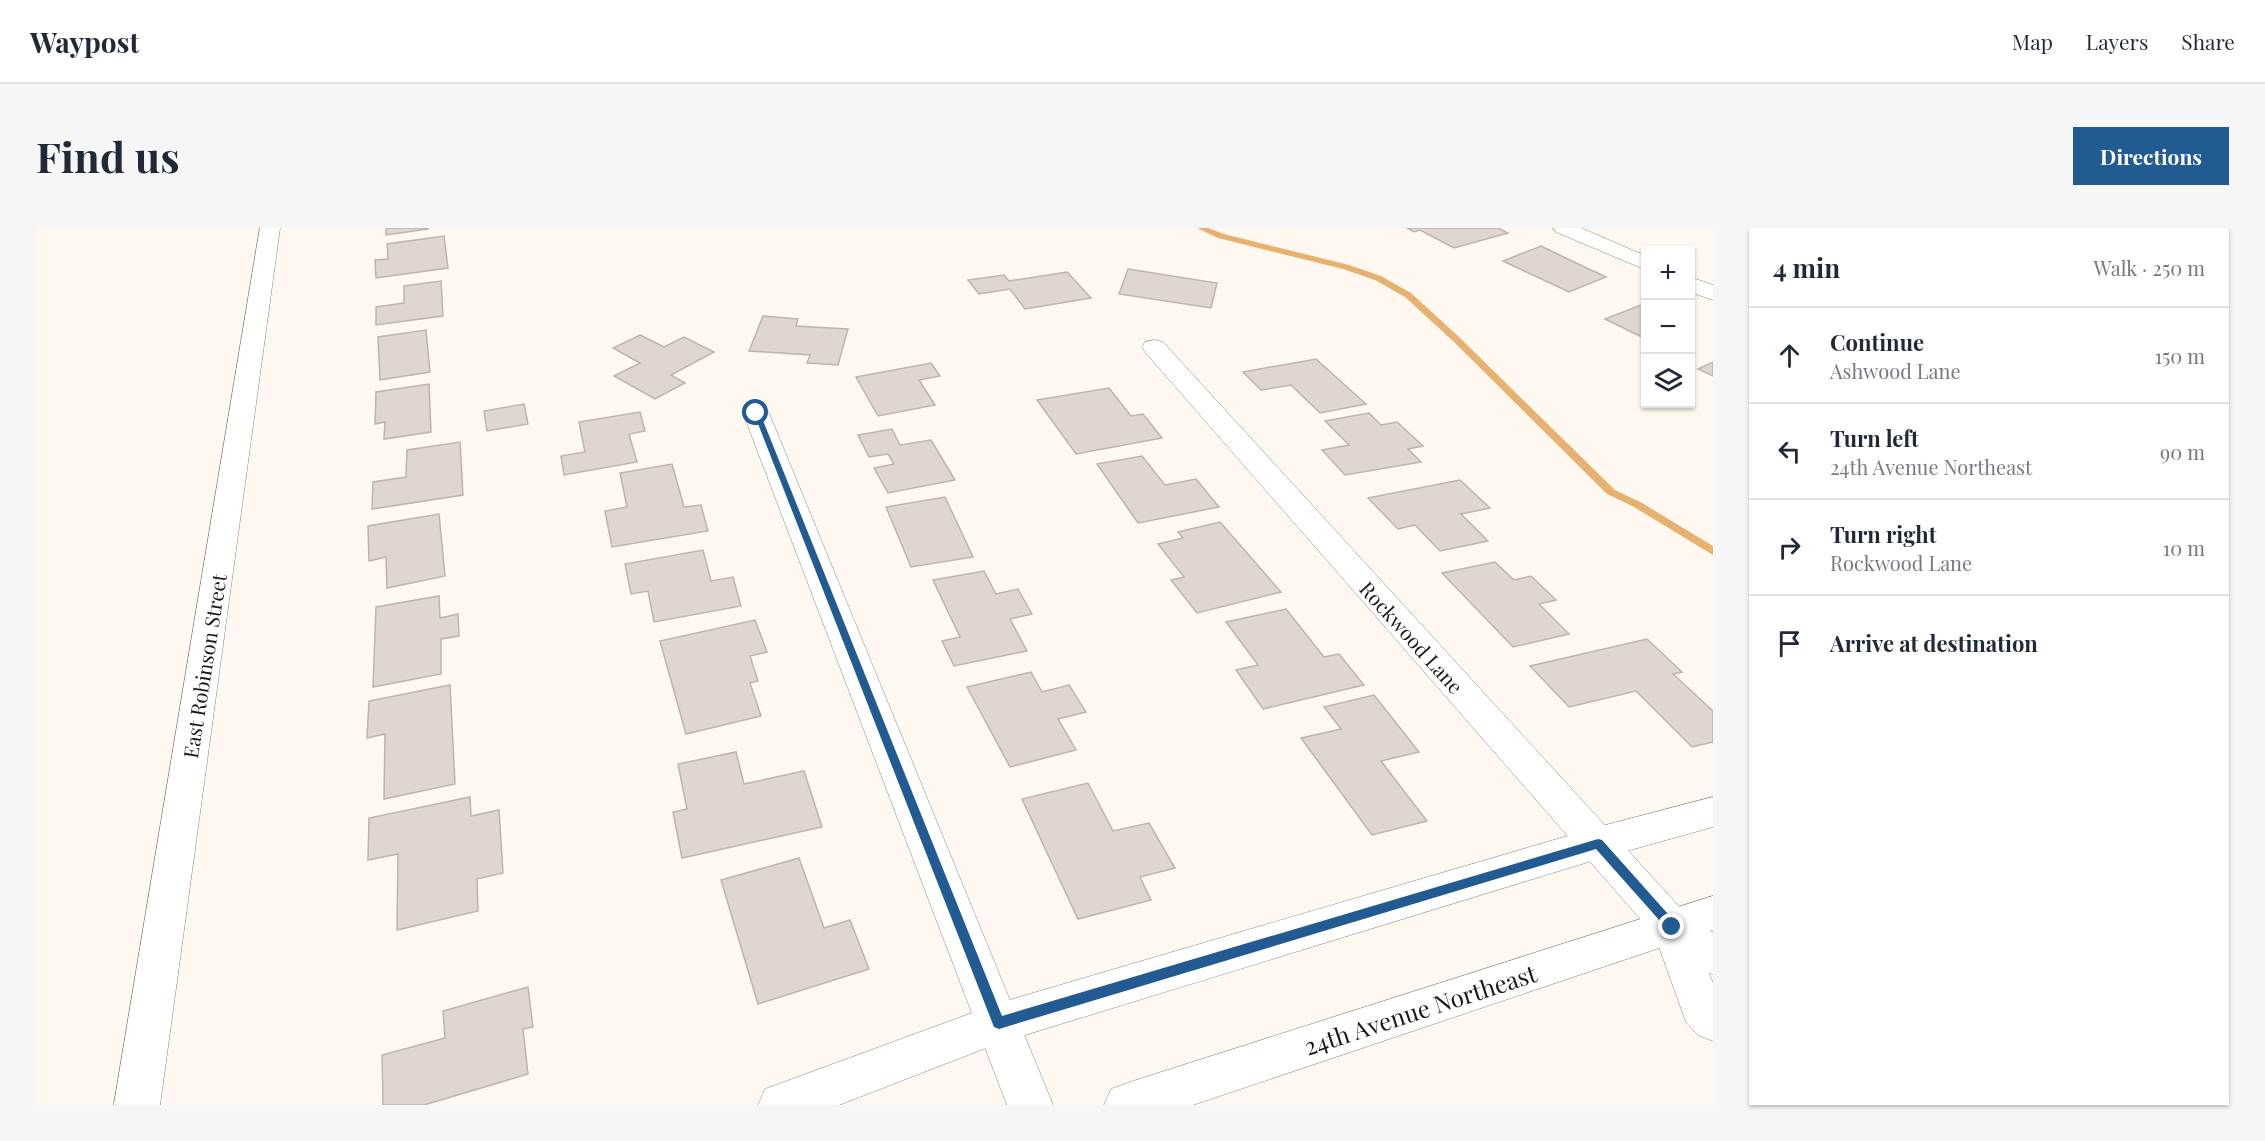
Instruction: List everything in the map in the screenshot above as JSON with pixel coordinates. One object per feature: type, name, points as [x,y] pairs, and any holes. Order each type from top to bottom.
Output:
[{"type":"street","name":"East Robinson Street","points":[[137,1105],[270,228]]},
{"type":"street","points":[[1563,228],[1641,262]]},
{"type":"street","points":[[1695,286],[1713,293]]},
{"type":"street","name":"Rockwood Lane","points":[[1154,347],[1672,927]]},
{"type":"street","points":[[756,413],[1030,1105]]},
{"type":"street","points":[[781,1105],[999,1023],[1598,843],[1713,812]]},
{"type":"street","name":"24th Avenue Northeast","points":[[1127,1105],[1713,913]]},
{"type":"street","points":[[1672,927],[1713,956]]},
{"type":"street","points":[[1672,927],[1701,1008],[1713,1021]]},
{"type":"building","points":[[386,228],[428,228],[428,229],[386,235]]},
{"type":"building","points":[[1407,228],[1498,228],[1508,233],[1454,248],[1420,230],[1414,232]]},
{"type":"building","points":[[444,236],[448,268],[376,278],[375,260],[388,259],[387,244]]},
{"type":"building","points":[[1541,246],[1606,277],[1569,292],[1503,261]]},
{"type":"building","points":[[1128,269],[1217,283],[1211,308],[1119,294]]},
{"type":"building","points":[[1067,272],[1091,298],[1025,309],[1010,289],[979,294],[968,280],[1004,275],[1009,281]]},
{"type":"building","points":[[441,281],[443,316],[376,325],[376,307],[404,303],[404,286]]},
{"type":"building","points":[[1641,305],[1641,337],[1605,319]]},
{"type":"building","points":[[763,316],[798,319],[796,326],[848,329],[838,365],[807,363],[810,355],[749,351]]},
{"type":"building","points":[[426,330],[430,372],[380,380],[378,337]]},
{"type":"building","points":[[640,335],[664,347],[684,337],[714,352],[671,375],[685,383],[655,399],[614,376],[640,363],[613,348]]},
{"type":"building","points":[[1316,359],[1366,404],[1320,413],[1291,385],[1261,390],[1243,372]]},
{"type":"building","points":[[1713,362],[1713,376],[1698,369]]},
{"type":"building","points":[[931,363],[940,376],[919,380],[935,405],[878,416],[856,377]]},
{"type":"building","points":[[429,384],[431,432],[384,439],[385,422],[375,424],[376,392]]},
{"type":"building","points":[[1109,388],[1131,416],[1143,414],[1162,438],[1076,454],[1037,400]]},
{"type":"building","points":[[524,404],[528,424],[487,431],[484,411]]},
{"type":"building","points":[[640,412],[645,431],[629,434],[637,462],[564,475],[561,456],[585,452],[579,422]]},
{"type":"building","points":[[1369,413],[1381,425],[1397,422],[1423,446],[1408,449],[1421,462],[1345,475],[1322,450],[1349,445],[1325,421]]},
{"type":"building","points":[[892,429],[900,445],[931,440],[955,480],[888,493],[874,468],[894,464],[888,454],[869,457],[858,435]]},
{"type":"building","points":[[460,442],[463,495],[372,509],[373,482],[406,477],[407,450]]},
{"type":"building","points":[[1142,456],[1165,485],[1196,479],[1219,507],[1138,523],[1097,464]]},
{"type":"building","points":[[672,464],[684,507],[701,505],[708,531],[612,547],[605,511],[627,507],[620,473]]},
{"type":"building","points":[[1460,480],[1490,508],[1461,514],[1488,541],[1440,551],[1415,525],[1398,529],[1368,498]]},
{"type":"building","points":[[945,497],[973,557],[911,567],[886,507]]},
{"type":"building","points":[[439,514],[445,576],[387,588],[386,557],[369,561],[368,526]]},
{"type":"building","points":[[1220,522],[1281,592],[1197,613],[1171,580],[1184,577],[1158,544],[1183,538],[1178,532]]},
{"type":"building","points":[[703,550],[711,581],[733,577],[741,606],[654,622],[648,591],[631,594],[625,564]]},
{"type":"building","points":[[1495,562],[1514,580],[1531,576],[1556,600],[1539,604],[1569,634],[1513,647],[1442,573]]},
{"type":"building","points":[[984,571],[996,594],[1018,589],[1032,614],[1010,619],[1027,651],[954,666],[942,641],[960,637],[933,580]]},
{"type":"building","points":[[439,596],[440,618],[458,614],[459,636],[441,639],[441,674],[373,687],[376,607]]},
{"type":"building","points":[[1286,609],[1324,657],[1339,654],[1364,685],[1263,709],[1236,670],[1258,665],[1226,622]]},
{"type":"building","points":[[755,620],[767,652],[750,656],[758,681],[750,683],[761,716],[686,734],[660,641]]},
{"type":"building","points":[[1647,639],[1682,672],[1673,674],[1713,711],[1713,742],[1692,747],[1636,691],[1569,707],[1530,666]]},
{"type":"building","points":[[1031,672],[1042,692],[1069,685],[1086,712],[1058,719],[1076,750],[1010,767],[967,687]]},
{"type":"building","points":[[450,685],[455,784],[384,799],[385,734],[367,738],[369,701]]},
{"type":"building","points":[[1374,695],[1419,752],[1381,761],[1427,821],[1372,835],[1301,738],[1341,729],[1324,707]]},
{"type":"building","points":[[736,752],[744,784],[804,771],[822,827],[682,858],[673,812],[687,809],[678,764]]},
{"type":"building","points":[[1088,783],[1113,831],[1149,823],[1175,868],[1140,877],[1151,900],[1078,919],[1022,799]]},
{"type":"building","points":[[470,797],[471,816],[499,810],[503,873],[477,879],[478,911],[397,930],[398,854],[368,860],[369,818]]},
{"type":"building","points":[[799,858],[824,928],[850,920],[869,969],[758,1004],[721,880]]},
{"type":"building","points":[[528,987],[533,1027],[523,1029],[528,1074],[424,1105],[383,1105],[382,1055],[445,1038],[443,1011]]},
{"type":"waterway","points":[[1201,228],[1221,236],[1346,267],[1378,278],[1408,295],[1456,339],[1611,492],[1638,505],[1713,551]]},
{"type":"route","points":[[756,413],[999,1023],[1598,843],[1672,927]]}]
